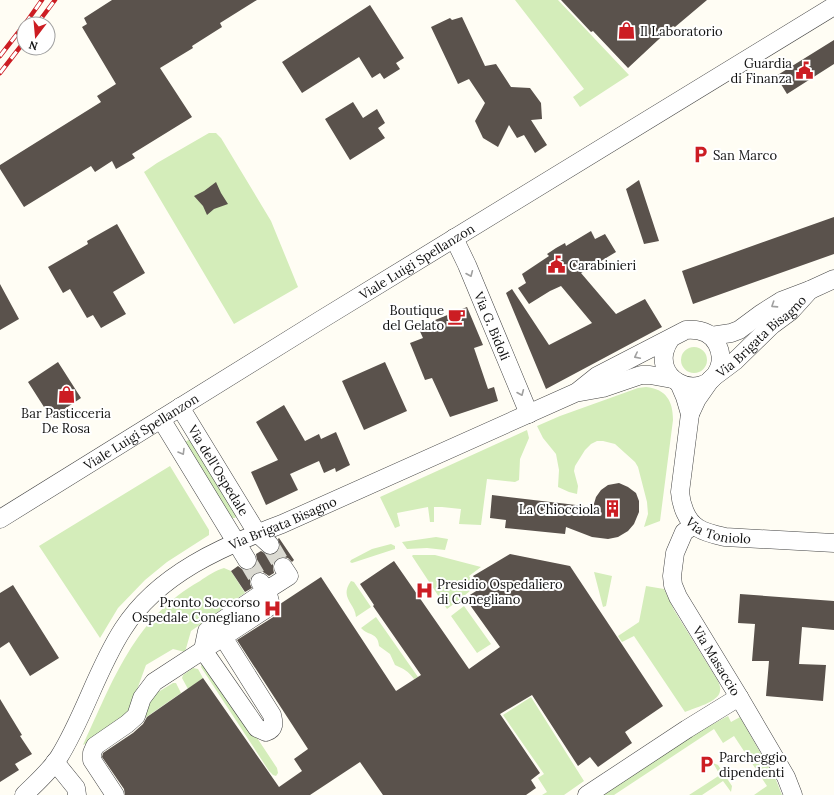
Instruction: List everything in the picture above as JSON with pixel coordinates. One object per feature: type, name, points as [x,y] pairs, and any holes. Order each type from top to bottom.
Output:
[{"type":"street","name":"Viale Luigi Spellanzon","points":[[0,519],[454,238],[834,6]]},
{"type":"street","name":"Via G. Bidoli","points":[[454,238],[467,265],[529,414]]},
{"type":"street","name":"Via Brigata Bisagno","points":[[711,336],[731,333],[739,330],[781,300],[810,290],[834,279]]},
{"type":"street","name":"Via Brigata Bisagno","points":[[711,380],[735,361],[772,325],[791,311],[810,290]]},
{"type":"street","points":[[694,329],[703,331],[711,336],[720,349],[721,357],[717,373],[704,385],[695,387],[650,375],[641,375],[603,388],[575,393],[597,376],[686,330],[694,329]]},
{"type":"street","points":[[671,338],[663,354],[667,372],[675,381]]},
{"type":"street","name":"Via Toniolo","points":[[711,380],[697,399],[690,414],[680,492],[684,509],[694,525],[697,528],[709,533],[725,537],[834,543]]},
{"type":"street","name":"Via Toniolo","points":[[675,381],[685,397],[690,414]]},
{"type":"street","name":"Via Brigata Bisagno","points":[[24,795],[54,762],[67,741],[113,647],[129,620],[140,606],[172,578],[186,568],[236,541],[264,539],[282,524],[575,393]]},
{"type":"street","name":"Via dell'Ospedale","points":[[180,407],[264,539]]},
{"type":"street","name":"Via dell'Ospedale","points":[[161,419],[247,560]]},
{"type":"street","name":"Via Masaccio","points":[[694,525],[684,532],[677,548],[673,565],[673,585],[678,597],[786,777],[793,795]]},
{"type":"street","points":[[223,637],[272,715],[274,725],[270,731],[266,732],[257,728],[203,650],[207,631],[263,586],[286,572]]},
{"type":"street","points":[[115,795],[92,760],[92,753],[95,746],[136,716],[142,698],[154,682],[269,607],[270,602],[263,586]]},
{"type":"street","points":[[587,795],[686,729],[739,697]]},
{"type":"street","points":[[54,762],[76,788],[77,795]]},
{"type":"green space","points":[[515,0],[558,0],[629,75],[580,107],[573,97],[584,89]]},
{"type":"green space","points":[[209,133],[216,133],[221,138],[271,221],[298,287],[234,324],[144,172]]},
{"type":"green space","points":[[694,347],[703,351],[707,360],[703,369],[694,373],[685,369],[681,360],[685,351]]},
{"type":"green space","points":[[646,387],[659,390],[667,397],[672,407],[673,420],[660,521],[644,527],[648,514],[647,502],[638,467],[635,462],[615,444],[597,441],[585,450],[575,466],[574,471],[578,486],[577,494],[569,492],[558,487],[559,470],[556,454],[543,438],[537,426],[560,416],[638,388]]},
{"type":"green space","points":[[527,430],[529,438],[520,459],[519,480],[515,482],[487,479],[481,525],[459,524],[461,509],[442,507],[434,507],[434,522],[430,522],[428,507],[397,513],[400,526],[395,528],[380,497]]},
{"type":"green space","points":[[190,439],[237,515],[235,518],[231,518],[185,442]]},
{"type":"green space","points":[[170,466],[209,530],[209,535],[167,562],[145,580],[118,608],[100,638],[39,546]]},
{"type":"green space","points":[[436,537],[448,539],[445,550],[427,548],[407,549],[402,542]]},
{"type":"green space","points":[[391,544],[395,546],[395,549],[352,563],[350,562],[351,560],[372,549]]},
{"type":"green space","points":[[435,555],[481,567],[469,576],[476,586],[447,609],[412,556]]},
{"type":"green space","points":[[224,568],[231,571],[245,593],[191,631],[185,652],[173,649],[146,665],[123,724],[83,745],[116,675],[142,632],[158,613],[177,596],[212,573]]},
{"type":"green space","points":[[594,572],[612,576],[606,606],[603,607]]},
{"type":"green space","points":[[351,581],[354,582],[371,607],[356,617],[347,596],[348,587]]},
{"type":"green space","points":[[646,586],[664,589],[674,610],[718,681],[720,687],[719,695],[711,701],[685,712],[634,636],[622,642],[618,636],[639,622]]},
{"type":"green space","points":[[464,606],[491,644],[477,653],[451,616]]},
{"type":"green space","points":[[376,617],[418,677],[414,679],[406,670],[395,665],[390,654],[379,646],[377,638],[361,628]]},
{"type":"green space","points":[[202,663],[208,664],[277,768],[278,773],[276,776],[269,771],[201,667]]},
{"type":"green space","points":[[193,668],[198,669],[203,678],[188,689],[182,678],[183,675]]},
{"type":"green space","points":[[173,683],[176,683],[181,693],[142,720],[150,697]]},
{"type":"green space","points":[[531,697],[584,781],[564,795],[542,795],[547,792],[538,778],[544,774],[503,715]]},
{"type":"green space","points":[[728,716],[731,722],[740,717],[776,780],[782,795],[754,795],[767,786],[734,736],[723,743],[714,729],[614,795],[601,795],[683,740]]},
{"type":"green space","points":[[713,763],[718,765],[732,786],[731,792],[723,781],[702,795],[689,795],[720,775]]},
{"type":"building","points":[[112,0],[257,0],[220,23],[222,27],[192,46],[193,48],[160,68],[192,117],[132,154],[135,158],[116,169],[112,161],[95,172],[91,166],[24,207],[0,169],[0,165],[101,102],[97,96],[116,84],[82,27],[87,24],[84,18]]},
{"type":"building","points":[[561,0],[707,0],[675,27],[673,26],[628,68]]},
{"type":"building","points":[[370,5],[404,58],[396,63],[400,69],[384,79],[380,73],[372,78],[359,57],[302,93],[282,62]]},
{"type":"building","points":[[462,17],[485,66],[496,64],[511,87],[530,88],[541,103],[542,119],[531,120],[547,145],[535,153],[524,135],[517,138],[509,125],[498,147],[483,138],[475,121],[485,103],[469,79],[458,84],[431,27],[450,18],[452,20]]},
{"type":"building","name":"Guardia di Finanza","points":[[834,40],[834,64],[787,94],[776,76]]},
{"type":"building","points":[[353,102],[363,118],[377,109],[385,123],[378,128],[385,138],[350,160],[325,119]]},
{"type":"building","points":[[639,180],[659,241],[644,244],[626,189]]},
{"type":"building","points":[[216,182],[228,204],[214,209],[207,215],[203,206],[194,196]]},
{"type":"building","points":[[834,217],[834,254],[693,304],[682,271]]},
{"type":"building","points":[[117,224],[145,273],[113,292],[126,314],[101,328],[93,315],[87,318],[70,289],[63,293],[48,267],[88,244],[87,241]]},
{"type":"building","points":[[591,231],[595,239],[605,234],[616,252],[581,273],[616,314],[645,299],[662,327],[546,389],[506,293],[512,289],[549,345],[592,323],[561,286],[529,304],[518,288],[526,283],[522,274],[549,256],[547,254],[565,243],[566,246]]},
{"type":"building","points":[[0,284],[19,319],[0,330]]},
{"type":"building","points":[[467,307],[483,345],[474,348],[488,389],[494,387],[498,401],[450,417],[432,378],[425,380],[410,343],[423,338],[418,327]]},
{"type":"building","points":[[58,362],[81,398],[51,418],[28,382]]},
{"type":"building","points":[[385,362],[407,411],[364,430],[342,381]]},
{"type":"building","points":[[284,405],[305,441],[319,434],[321,439],[336,432],[350,465],[336,472],[335,468],[324,473],[319,461],[290,474],[298,490],[266,505],[251,472],[278,460],[256,422]]},
{"type":"building","points":[[619,483],[636,493],[639,501],[639,512],[634,524],[628,531],[618,537],[608,539],[592,537],[566,527],[565,534],[505,528],[506,520],[490,518],[492,495],[593,507],[596,497],[601,490],[608,485]]},
{"type":"building","points":[[279,538],[294,560],[292,562],[288,558],[278,558],[273,563],[274,573],[269,576],[263,572],[253,574],[250,579],[252,588],[245,592],[231,571],[238,566],[247,570],[253,569],[257,560],[256,554],[261,551],[268,555],[273,555],[277,552],[280,547]]},
{"type":"building","points":[[510,554],[570,566],[663,706],[625,732],[632,743],[598,767],[590,757],[578,766],[532,695],[500,714],[540,773],[531,780],[536,788],[526,795],[383,795],[360,762],[310,795],[125,795],[124,789],[102,757],[103,753],[133,733],[143,724],[147,717],[203,678],[279,787],[302,771],[294,759],[308,749],[237,640],[275,616],[278,613],[280,604],[321,577],[396,691],[421,675],[373,606],[374,605],[360,584],[394,561],[469,669],[500,647],[465,598],[481,588],[473,576]]},
{"type":"building","points":[[13,585],[59,658],[30,676],[9,642],[0,648],[0,593]]},
{"type":"building","points":[[740,594],[834,601],[834,630],[802,627],[799,664],[826,665],[823,701],[766,696],[769,661],[752,661],[755,624],[738,623]]},
{"type":"building","points":[[0,699],[22,735],[20,736],[32,754],[15,764],[19,770],[0,782]]},
{"type":"tunnel","points":[[270,545],[283,567]]},
{"type":"tunnel","points":[[247,560],[260,582]]},
{"type":"railway","points":[[31,16],[42,0]]},
{"type":"railway","points":[[43,16],[55,0]]},
{"type":"railway","points":[[0,56],[16,35]]},
{"type":"railway","points":[[0,73],[16,52]]},
{"type":"place","name":"Il Laboratorio","points":[[627,31]]},
{"type":"place","name":"Guardia di Finanza","points":[[805,70]]},
{"type":"place","name":"San Marco","points":[[700,155]]},
{"type":"place","name":"Carabinieri","points":[[556,265]]},
{"type":"place","name":"Boutique del Gelato","points":[[457,317]]},
{"type":"place","name":"Bar Pasticceria De Rosa","points":[[66,394]]},
{"type":"place","name":"La Chiocciola","points":[[613,509]]},
{"type":"place","name":"Presidio Ospedaliero di Conegliano","points":[[424,591]]},
{"type":"place","name":"Pronto Soccorso Ospedale Conegliano","points":[[273,609]]},
{"type":"place","name":"Parcheggio dipendenti","points":[[706,764]]}]
